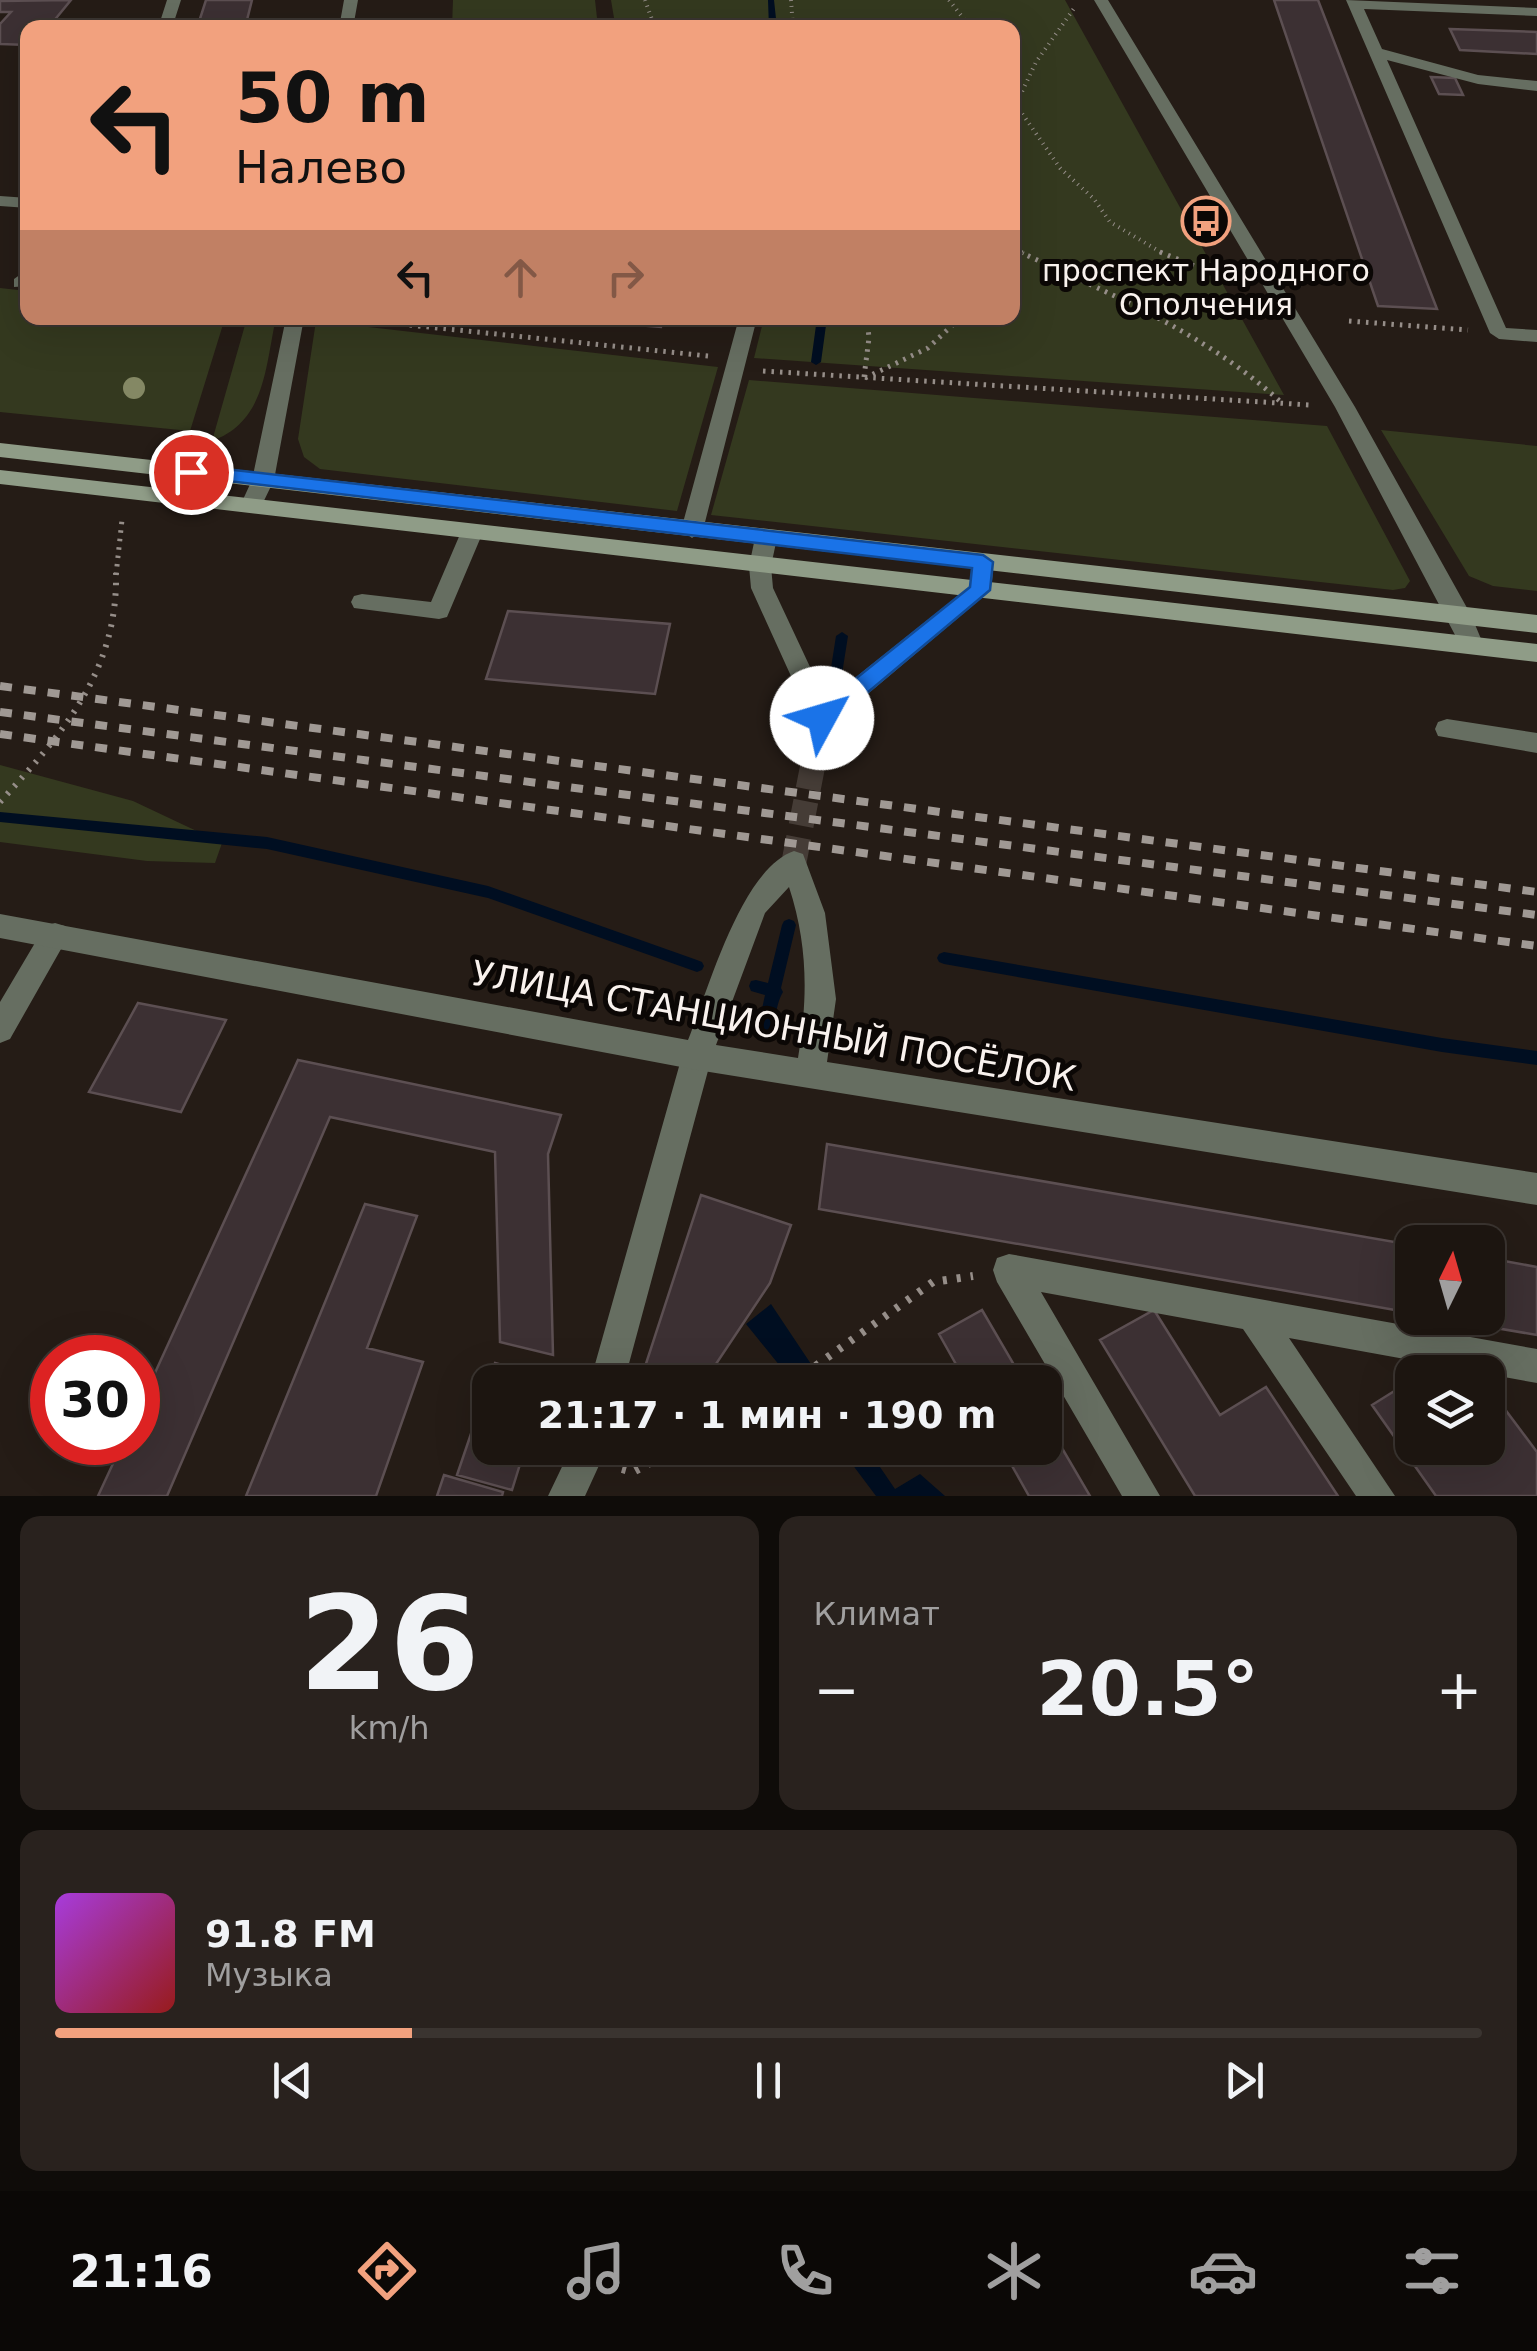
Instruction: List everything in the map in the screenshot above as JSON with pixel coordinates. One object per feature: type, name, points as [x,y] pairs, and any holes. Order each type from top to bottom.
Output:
[{"type":"street","points":[[1102,0],[1345,406],[1459,615],[1472,646]]},
{"type":"street","points":[[1537,12],[1354,2],[1499,333],[1537,336]]},
{"type":"street","points":[[1374,52],[1478,78],[1537,86]]},
{"type":"street","points":[[251,506],[263,480],[294,325]]},
{"type":"street","points":[[692,530],[746,325]]},
{"type":"street","points":[[0,450],[1537,624]]},
{"type":"street","points":[[0,476],[1537,654]]},
{"type":"street","points":[[362,602],[439,610],[472,532]]},
{"type":"street","points":[[766,538],[760,566],[762,588],[822,718],[980,590],[983,562]]},
{"type":"street","points":[[1446,729],[1537,742]]},
{"type":"street","points":[[612,1365],[698,1056],[754,906],[794,862],[811,914],[822,999],[810,1074]]},
{"type":"street","name":"УЛИЦА СТАНЦИОННЫЙ ПОСЁЛОК","points":[[0,926],[698,1056],[1537,1189]]},
{"type":"street","points":[[0,1029],[55,935]]},
{"type":"street","points":[[1009,1270],[1534,1369]]},
{"type":"street","points":[[1009,1270],[1142,1496]]},
{"type":"street","points":[[1256,1318],[1376,1496]]},
{"type":"street","points":[[566,1496],[581,1465]]},
{"type":"path","points":[[949,0],[965,20]]},
{"type":"path","points":[[1020,91],[1080,0]]},
{"type":"path","points":[[1020,111],[1060,168],[1094,199],[1110,222],[1169,257],[1242,286]]},
{"type":"path","points":[[1020,252],[1181,326],[1231,356],[1284,404]]},
{"type":"path","points":[[1349,321],[1499,333]]},
{"type":"path","points":[[409,325],[736,359],[763,370],[1323,405]]},
{"type":"path","points":[[864,378],[868,325]]},
{"type":"path","points":[[864,378],[928,348],[953,325]]},
{"type":"path","points":[[0,802],[54,742],[96,668],[114,627],[120,591],[117,534],[123,516]]},
{"type":"path","points":[[818,1365],[933,1282],[1009,1270]]},
{"type":"path","points":[[616,1465],[633,1472],[646,1465]]},
{"type":"green space","points":[[453,0],[595,0],[597,20],[452,20]]},
{"type":"green space","points":[[611,0],[1065,0],[1284,395],[754,358],[762,325],[1020,325],[1020,20],[614,20]]},
{"type":"green space","points":[[0,288],[20,290],[20,325],[223,325],[190,431],[0,412]]},
{"type":"green space","points":[[245,325],[275,325],[265,373],[253,406],[230,432],[212,441]]},
{"type":"green space","points":[[315,325],[351,325],[718,367],[677,511],[320,469],[304,457],[298,439]]},
{"type":"green space","points":[[749,380],[1327,426],[1410,581],[1405,588],[1393,590],[711,515]]},
{"type":"green space","points":[[1381,430],[1537,446],[1537,591],[1493,586],[1469,576]]},
{"type":"green space","points":[[0,765],[133,801],[222,843],[215,863],[147,861],[0,842]]},
{"type":"water","points":[[771,1304],[812,1365],[779,1365],[746,1324]]},
{"type":"water","points":[[853,1465],[879,1465],[895,1489],[920,1474],[945,1496],[876,1496]]},
{"type":"building","points":[[71,0],[55,20],[20,20],[20,45],[0,44],[0,24],[11,12],[0,12],[0,1]]},
{"type":"building","points":[[206,0],[252,0],[247,20],[200,20]]},
{"type":"building","points":[[1274,0],[1318,0],[1437,309],[1378,306]]},
{"type":"building","points":[[1450,29],[1537,32],[1537,54],[1460,50]]},
{"type":"building","points":[[1431,77],[1455,78],[1463,95],[1439,94]]},
{"type":"building","points":[[508,611],[670,624],[655,694],[486,679]]},
{"type":"building","points":[[138,1003],[226,1020],[181,1112],[89,1092]]},
{"type":"building","points":[[298,1060],[561,1115],[548,1154],[553,1355],[500,1342],[495,1152],[330,1117],[167,1496],[98,1496],[112,1465],[160,1465],[160,1362]]},
{"type":"building","points":[[827,1144],[1395,1242],[1395,1310],[819,1209]]},
{"type":"building","points":[[701,1195],[791,1225],[770,1283],[715,1365],[646,1365]]},
{"type":"building","points":[[365,1204],[417,1216],[367,1348],[423,1362],[376,1496],[246,1496]]},
{"type":"building","points":[[1505,1261],[1537,1267],[1537,1335],[1505,1330]]},
{"type":"building","points":[[982,1310],[1014,1365],[956,1365],[939,1334]]},
{"type":"building","points":[[1154,1310],[1220,1415],[1266,1387],[1338,1496],[1195,1496],[1100,1340]]},
{"type":"building","points":[[1395,1391],[1395,1438],[1372,1405]]},
{"type":"building","points":[[1505,1409],[1537,1452],[1537,1496],[1436,1496],[1414,1465],[1505,1465]]},
{"type":"building","points":[[472,1431],[472,1465],[520,1465],[512,1490],[457,1475]]},
{"type":"building","points":[[1062,1448],[1090,1496],[1029,1496],[1012,1465],[1062,1465]]},
{"type":"building","points":[[444,1475],[503,1492],[502,1496],[437,1496]]},
{"type":"waterway","points":[[771,0],[772,20]]},
{"type":"waterway","points":[[816,362],[821,325]]},
{"type":"waterway","points":[[836,674],[842,636]]},
{"type":"waterway","points":[[0,817],[267,843],[488,892],[697,966]]},
{"type":"waterway","points":[[773,991],[789,925]]},
{"type":"waterway","points":[[944,958],[1537,1058]]},
{"type":"waterway","points":[[756,986],[773,991]]},
{"type":"waterway","points":[[765,1027],[773,991]]},
{"type":"tunnel","points":[[794,862],[822,718]]},
{"type":"railway","points":[[0,686],[1537,892]]},
{"type":"railway","points":[[0,712],[1537,915]]},
{"type":"railway","points":[[0,734],[1537,946]]},
{"type":"place","name":"проспект Народного Ополчения","points":[[1206,221]]},
{"type":"route","points":[[191,472],[983,562],[980,590],[822,718]]}]
